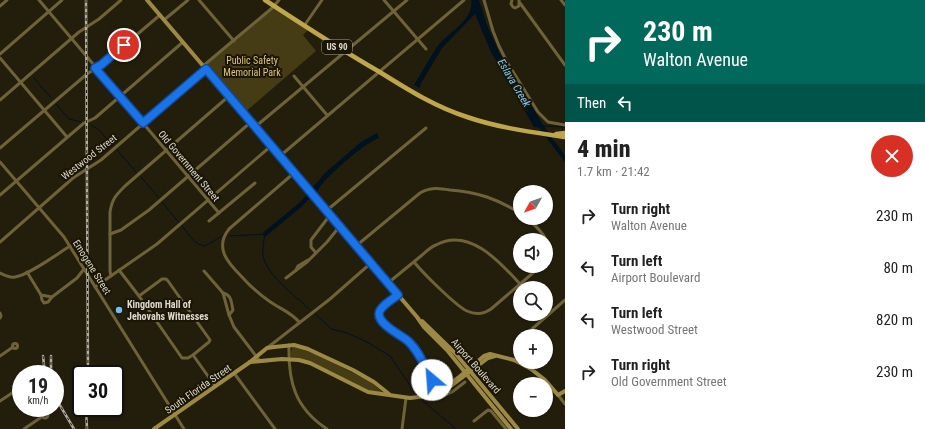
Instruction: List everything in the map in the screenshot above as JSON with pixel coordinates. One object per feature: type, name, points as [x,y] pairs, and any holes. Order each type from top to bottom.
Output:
[{"type":"main road","name":"US 90","points":[[265,0],[345,52],[411,92],[440,107],[466,117],[508,128],[565,137]]},
{"type":"main road","name":"US 90","points":[[554,135],[565,133]]},
{"type":"street","points":[[0,5],[7,0]]},
{"type":"street","name":"Old Government Street","points":[[39,0],[218,213]]},
{"type":"street","points":[[0,54],[62,0]]},
{"type":"street","points":[[0,100],[71,39],[99,19],[121,0]]},
{"type":"street","name":"Airport Boulevard","points":[[147,0],[417,317],[441,338],[511,429]]},
{"type":"street","points":[[164,20],[188,0]]},
{"type":"street","points":[[199,0],[234,41]]},
{"type":"street","name":"Westwood Street","points":[[0,242],[78,174],[101,160],[279,0]]},
{"type":"street","points":[[304,26],[322,0]]},
{"type":"street","points":[[384,0],[426,49]]},
{"type":"street","points":[[255,127],[407,0]]},
{"type":"street","points":[[280,156],[464,0]]},
{"type":"street","points":[[484,0],[499,46],[507,62],[538,112],[548,122],[565,124]]},
{"type":"street","points":[[512,0],[511,4],[514,8],[518,7],[519,1]]},
{"type":"street","points":[[560,0],[565,5]]},
{"type":"street","points":[[519,1],[565,65]]},
{"type":"street","points":[[0,148],[86,74],[101,65],[160,15]]},
{"type":"street","points":[[0,195],[84,123],[95,118],[183,42]]},
{"type":"street","points":[[329,49],[331,43]]},
{"type":"street","points":[[0,58],[67,138]]},
{"type":"street","points":[[294,76],[327,115]]},
{"type":"street","points":[[111,276],[110,234],[112,202],[125,186],[229,96]]},
{"type":"street","points":[[110,234],[121,230],[137,219],[251,122]]},
{"type":"street","points":[[326,211],[426,128]]},
{"type":"street","points":[[95,287],[157,244],[271,146]]},
{"type":"street","name":"Emogene Street","points":[[0,162],[70,246],[184,429]]},
{"type":"street","points":[[294,173],[229,229],[223,240],[223,252],[230,264],[252,287],[271,303],[290,313],[300,322]]},
{"type":"street","name":"Old Government Street","points":[[209,221],[255,183]]},
{"type":"street","points":[[356,246],[425,190],[437,188],[468,191],[483,195],[513,209]]},
{"type":"street","points":[[316,253],[310,246],[311,240],[330,215]]},
{"type":"street","points":[[534,225],[541,233]]},
{"type":"street","points":[[286,278],[299,269],[316,253],[340,226]]},
{"type":"street","points":[[388,283],[434,246],[446,240],[452,239],[470,243],[493,256],[517,281]]},
{"type":"street","points":[[1,273],[6,276],[14,277],[27,272],[70,246]]},
{"type":"street","points":[[414,262],[459,306],[468,312],[477,314],[484,313],[491,309],[513,290]]},
{"type":"street","points":[[267,348],[371,263]]},
{"type":"street","points":[[27,272],[41,295],[44,303],[48,302],[52,297],[77,278],[84,269]]},
{"type":"street","points":[[119,270],[182,358],[188,358],[209,342],[210,340],[166,279],[162,279],[139,296]]},
{"type":"street","points":[[204,271],[222,293],[234,327],[260,360]]},
{"type":"street","points":[[524,281],[533,273]]},
{"type":"street","points":[[222,293],[230,296],[233,310],[229,315]]},
{"type":"street","points":[[41,295],[52,297]]},
{"type":"street","points":[[398,295],[381,309],[379,316],[381,320],[386,326],[408,341],[413,347],[419,355],[441,397],[446,396],[465,382]]},
{"type":"street","points":[[532,329],[565,300]]},
{"type":"street","points":[[0,313],[0,318]]},
{"type":"street","points":[[290,345],[290,378],[298,399],[311,416],[327,429]]},
{"type":"street","name":"South Florida Street","points":[[154,429],[250,362],[267,348],[290,345],[308,348],[348,367],[393,396]]},
{"type":"street","points":[[0,356],[13,348]]},
{"type":"street","points":[[193,354],[215,386]]},
{"type":"street","name":"South Florida Street","points":[[250,362],[289,358],[299,360],[368,392],[406,398],[426,396],[443,392],[488,358],[498,355],[513,360]]},
{"type":"street","points":[[531,369],[539,375],[565,404]]},
{"type":"street","name":"Airport Boulevard","points":[[468,372],[518,429]]},
{"type":"street","points":[[234,373],[274,429]]},
{"type":"street","points":[[554,391],[564,392]]},
{"type":"street","points":[[0,401],[12,392]]},
{"type":"street","points":[[558,396],[564,392]]},
{"type":"street","points":[[402,429],[406,398]]},
{"type":"street","points":[[474,421],[488,410],[491,411],[506,429]]},
{"type":"street","points":[[24,429],[41,417]]},
{"type":"green space","name":"Public Safety Memorial Park","points":[[274,6],[309,29],[303,35],[316,51],[244,113],[203,66]]},
{"type":"green space","points":[[293,347],[314,353],[371,382],[382,392],[370,392],[301,359],[292,358],[291,352]]},
{"type":"water","points":[[471,0],[479,0],[487,25],[499,52],[545,128],[534,127],[491,52],[475,14],[442,48],[420,85],[420,88],[414,85],[437,47],[465,20],[469,14]]},
{"type":"water","points":[[377,133],[379,138],[365,145],[350,158],[323,183],[316,193],[312,188],[326,172],[361,142]]},
{"type":"waterway","points":[[34,78],[51,98]]},
{"type":"waterway","points":[[56,104],[69,119],[81,122]]},
{"type":"waterway","name":"Eslava Creek","points":[[539,124],[565,159]]},
{"type":"waterway","points":[[91,125],[98,129],[113,146]]},
{"type":"waterway","points":[[544,126],[565,127]]},
{"type":"waterway","points":[[117,150],[136,172]]},
{"type":"waterway","points":[[141,177],[159,198]]},
{"type":"waterway","points":[[265,234],[309,196]]},
{"type":"waterway","points":[[162,202],[179,223]]},
{"type":"waterway","points":[[182,226],[192,239],[201,245],[205,246],[222,236]]},
{"type":"waterway","points":[[229,236],[265,234],[263,256],[270,271],[310,310]]},
{"type":"waterway","points":[[315,314],[332,329],[347,333],[367,342],[390,356],[416,394]]},
{"type":"waterway","points":[[423,401],[456,429]]},
{"type":"railway","points":[[86,0],[88,365]]},
{"type":"railway","points":[[43,356],[44,365]]},
{"type":"railway","points":[[51,356],[51,365]]},
{"type":"railway","points":[[64,412],[74,429]]},
{"type":"railway","points":[[86,417],[87,429]]},
{"type":"place","name":"Kingdom Hall of Jehovahs Witnesses","points":[[119,310]]},
{"type":"route","points":[[124,45],[101,65],[95,68],[143,123],[206,69],[398,295],[381,309],[379,316],[386,326],[408,341],[413,347],[419,355],[432,380]]}]
